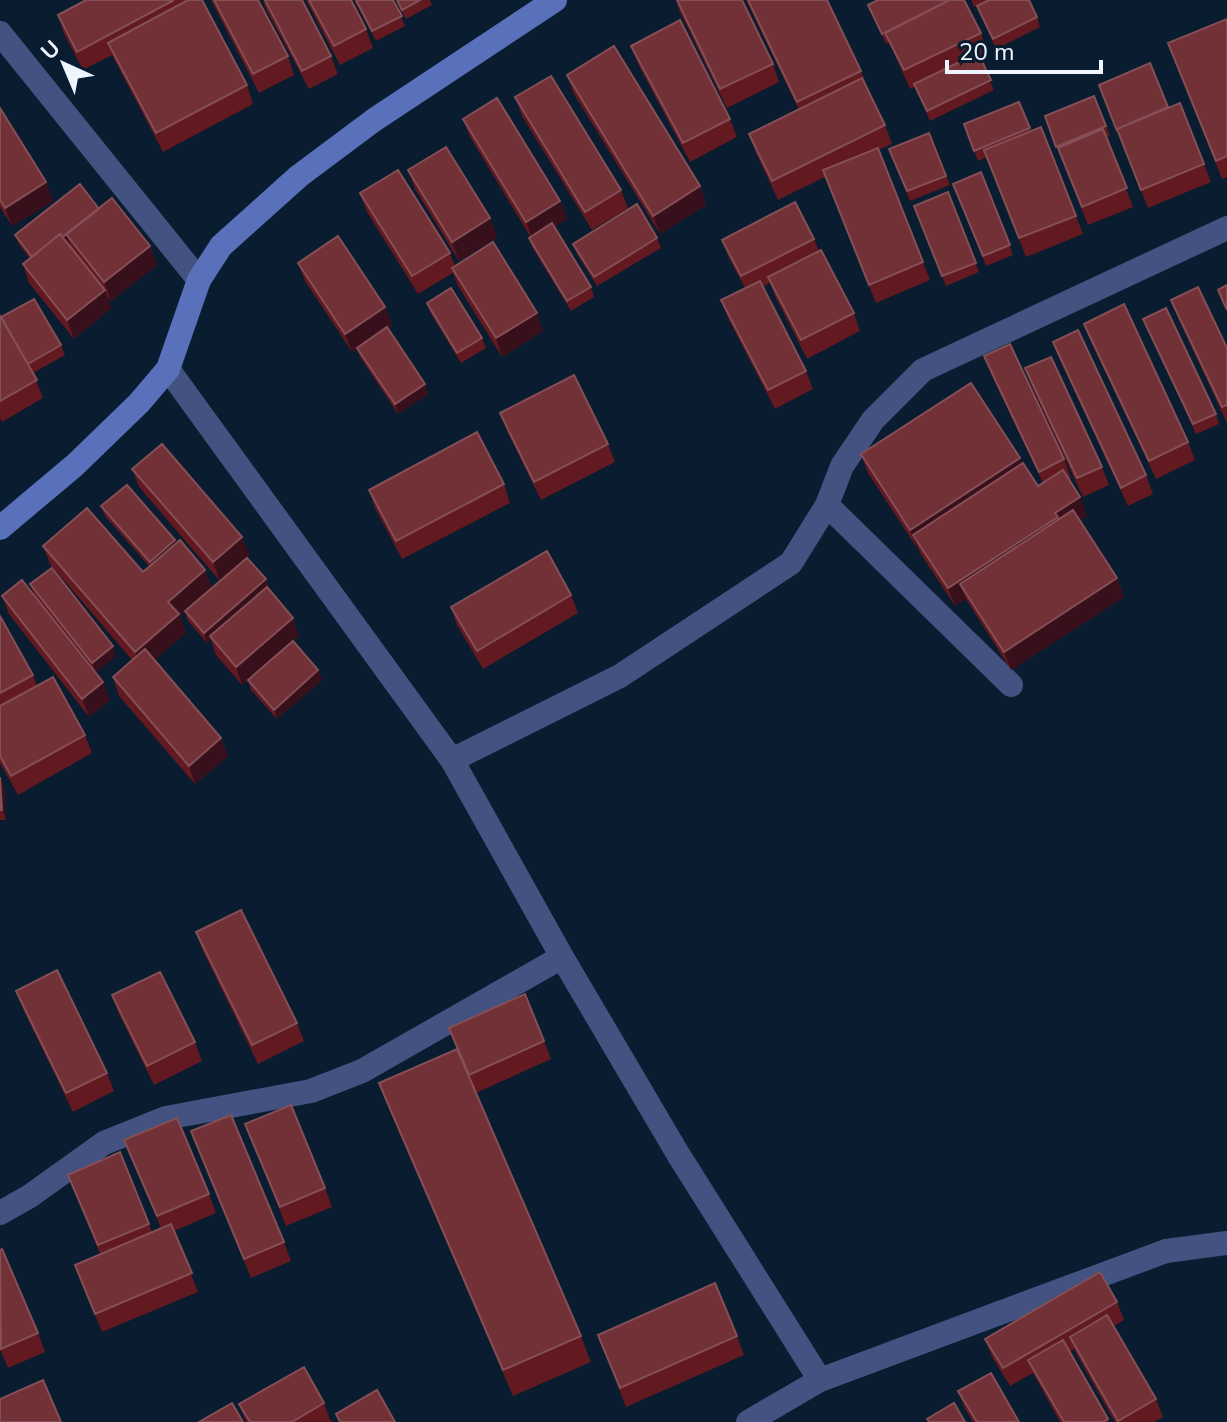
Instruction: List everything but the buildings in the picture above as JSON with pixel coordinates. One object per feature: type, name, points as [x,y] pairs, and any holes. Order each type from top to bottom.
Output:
[{"type":"street","points":[[0,528],[75,465],[139,403],[168,369],[199,280],[221,246],[299,176],[374,120],[555,0]]},
{"type":"street","points":[[0,33],[199,280]]},
{"type":"street","points":[[452,760],[620,676],[791,563],[827,505],[842,466],[873,420],[923,370],[1227,228]]},
{"type":"street","points":[[168,369],[452,760],[562,957],[678,1154],[820,1380]]},
{"type":"street","points":[[827,505],[1011,685]]},
{"type":"street","points":[[0,1213],[30,1196],[104,1143],[166,1118],[311,1091],[362,1071],[562,957]]},
{"type":"street","points":[[748,1422],[820,1380],[1166,1251],[1227,1243]]}]
